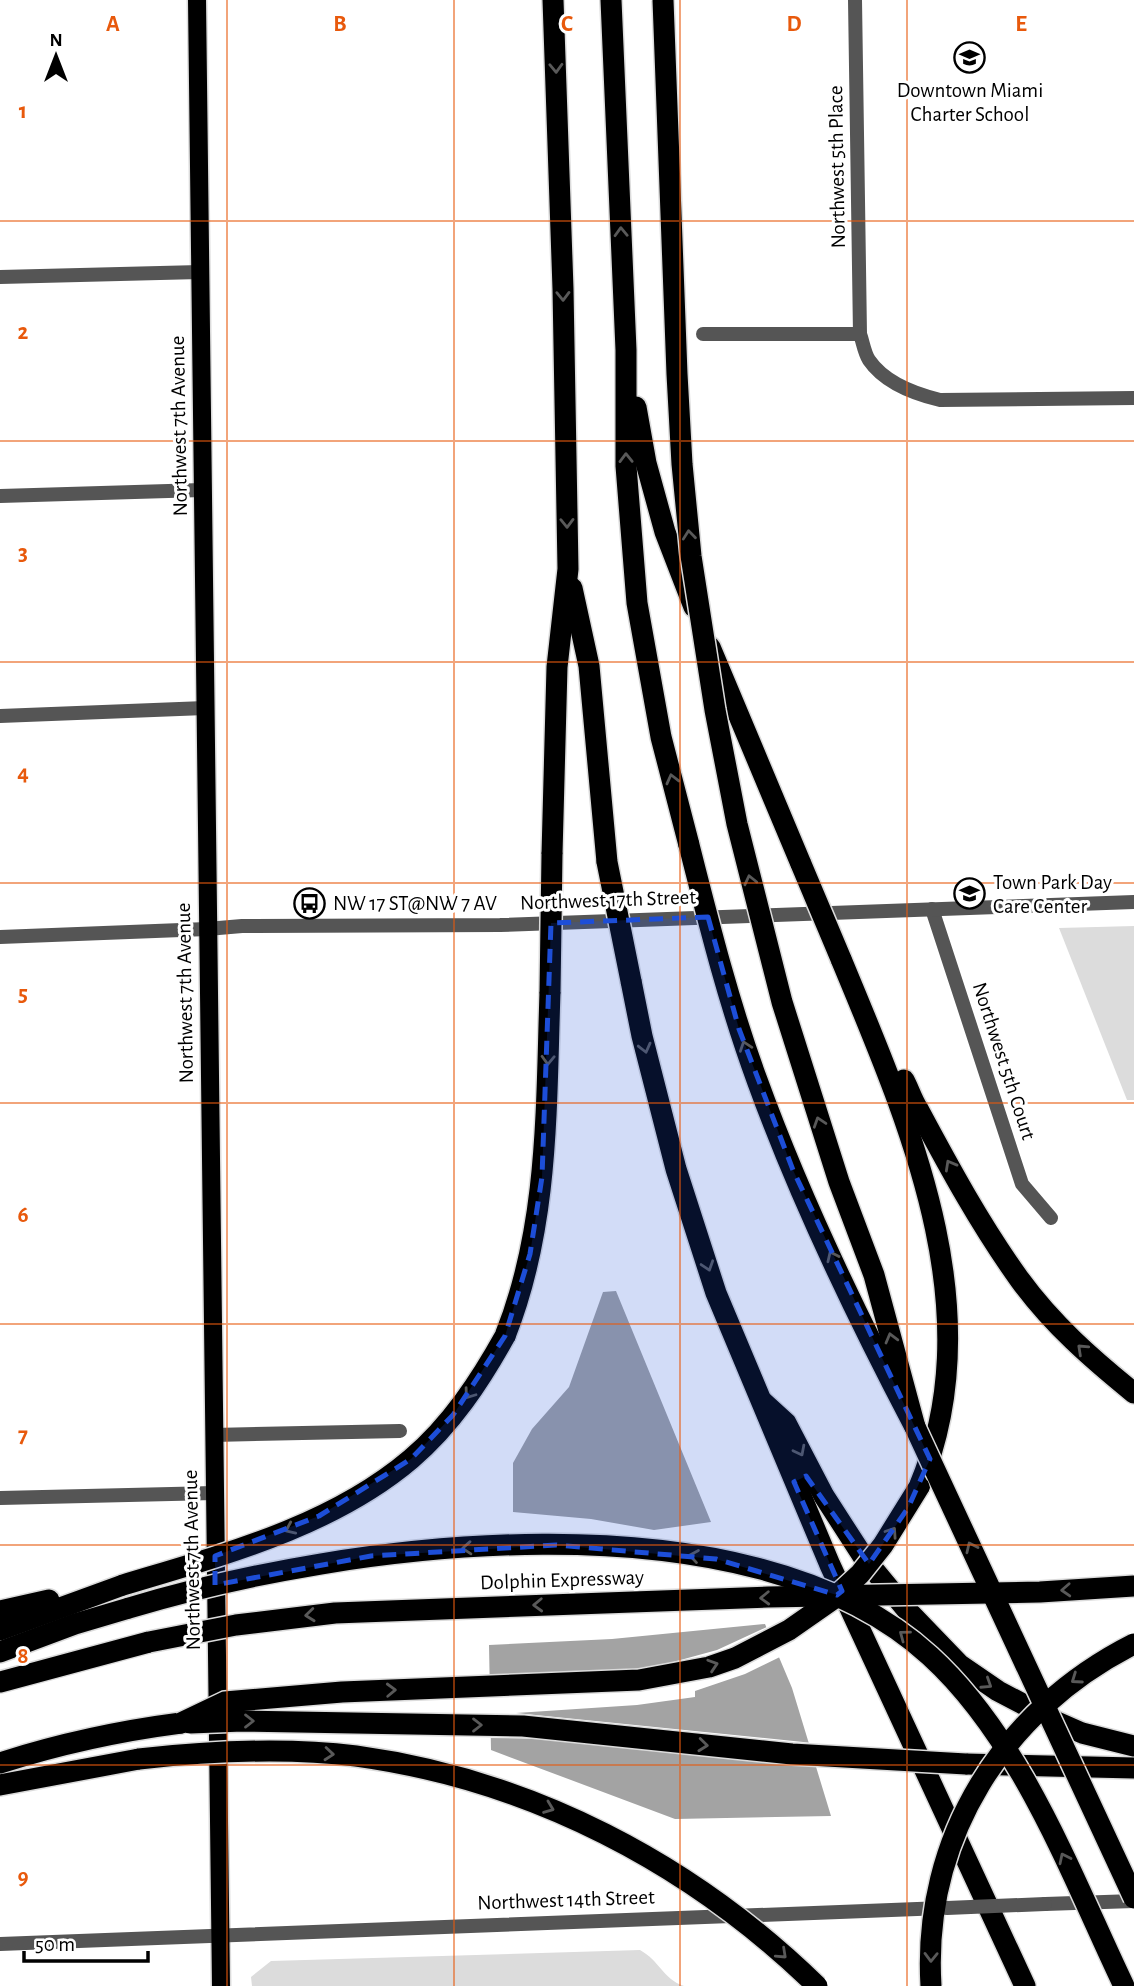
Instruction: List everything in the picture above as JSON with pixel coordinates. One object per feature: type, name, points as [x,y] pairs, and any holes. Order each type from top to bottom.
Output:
[{"type":"highway","points":[[0,1630],[123,1585],[285,1532],[355,1498],[411,1459],[453,1415],[486,1370],[505,1336],[518,1303],[537,1221],[545,1133],[557,667],[568,569],[563,275],[553,0]]},
{"type":"highway","points":[[611,0],[626,350],[626,466],[637,603],[662,737],[739,1029],[761,1092],[813,1216],[885,1370],[915,1427],[1134,1899]]},
{"type":"highway","points":[[663,0],[682,464],[691,556],[715,710],[740,837],[782,1002],[819,1123],[874,1275],[915,1427]]},
{"type":"highway","points":[[181,1723],[225,1702],[341,1692],[597,1683],[673,1676],[735,1658],[789,1630],[832,1600],[860,1574],[883,1545],[919,1487],[933,1450],[945,1398],[948,1355],[946,1291],[924,1181],[878,1048],[732,703],[665,532],[646,463],[626,350]]},
{"type":"highway","points":[[568,569],[589,666],[607,862],[642,1036],[676,1168],[716,1293],[758,1399],[830,1565],[1025,1986]]},
{"type":"highway","points":[[878,1048],[905,1082],[972,1205],[1020,1280],[1083,1350],[1134,1393]]},
{"type":"highway","points":[[758,1399],[786,1423],[824,1496],[864,1558],[907,1610],[960,1665],[998,1691],[1057,1722],[1082,1732],[1134,1746]]},
{"type":"highway","points":[[0,1653],[75,1624],[228,1581],[324,1563],[418,1552],[509,1546],[595,1546],[689,1555],[746,1566],[832,1592],[870,1611],[922,1649],[955,1682],[990,1726],[1048,1826],[1124,1986]]},
{"type":"highway","points":[[0,1611],[123,1585]]},
{"type":"highway","name":"Dolphin Expressway","points":[[0,1682],[149,1642],[236,1625],[335,1613],[768,1597],[1040,1592],[1134,1586]]},
{"type":"highway","points":[[931,1986],[931,1940],[941,1876],[959,1825],[985,1774],[1014,1735],[1039,1709],[1069,1683],[1134,1643]]},
{"type":"highway","points":[[0,1763],[135,1729],[181,1723],[243,1721],[523,1726],[792,1754],[965,1764],[1134,1768]]},
{"type":"highway","points":[[0,1785],[139,1759],[229,1751],[314,1752],[355,1756],[431,1771],[522,1797],[608,1833],[718,1901],[768,1940],[817,1986]]},
{"type":"main road","name":"Northwest 7th Avenue","points":[[197,0],[221,1986]]},
{"type":"street","name":"Northwest 5th Place","points":[[855,0],[860,334],[868,358],[876,368],[904,388],[940,400],[1134,398]]},
{"type":"street","points":[[0,277],[200,272]]},
{"type":"street","points":[[703,334],[860,334]]},
{"type":"street","points":[[1134,398],[1134,412]]},
{"type":"street","points":[[0,496],[202,490]]},
{"type":"street","points":[[0,716],[205,708]]},
{"type":"street","name":"Northwest 17th Street","points":[[0,937],[242,926],[500,925],[1134,902]]},
{"type":"street","name":"Northwest 5th Court","points":[[932,909],[1023,1184],[1051,1218]]},
{"type":"street","points":[[214,1435],[400,1431]]},
{"type":"street","points":[[0,1498],[214,1493]]},
{"type":"street","name":"Northwest 14th Street","points":[[0,1944],[1134,1899]]},
{"type":"highlighted area","points":[[708,917],[739,1029],[793,1170],[930,1459],[908,1508],[869,1564],[806,1476],[794,1482],[842,1591],[837,1595],[716,1559],[556,1545],[371,1556],[215,1585],[215,1556],[319,1516],[411,1459],[453,1415],[505,1336],[530,1254],[542,1177],[551,923]]},
{"type":"shaded area","points":[[1134,926],[1134,1100],[1127,1100],[1059,928]]},
{"type":"shaded area","points":[[616,1291],[711,1522],[654,1530],[591,1519],[513,1512],[513,1463],[532,1429],[569,1387],[603,1292]]},
{"type":"shaded area","points":[[765,1624],[792,1688],[831,1816],[675,1819],[491,1750],[489,1645],[612,1639]]},
{"type":"shaded area","points":[[640,1950],[671,1979],[684,1986],[252,1986],[251,1977],[271,1961]]},
{"type":"pier","points":[[769,1626],[782,1656],[745,1674],[695,1691],[695,1697],[637,1705],[516,1713],[813,1743],[820,1766],[550,1739],[487,1738],[486,1675],[655,1667],[717,1650]]},
{"type":"place","name":"Downtown Miami Charter School","points":[[970,58]]},
{"type":"place","name":"Town Park Day Care Center","points":[[970,894]]},
{"type":"place","name":"NW 17 ST@NW 7 AV","points":[[310,903]]}]
